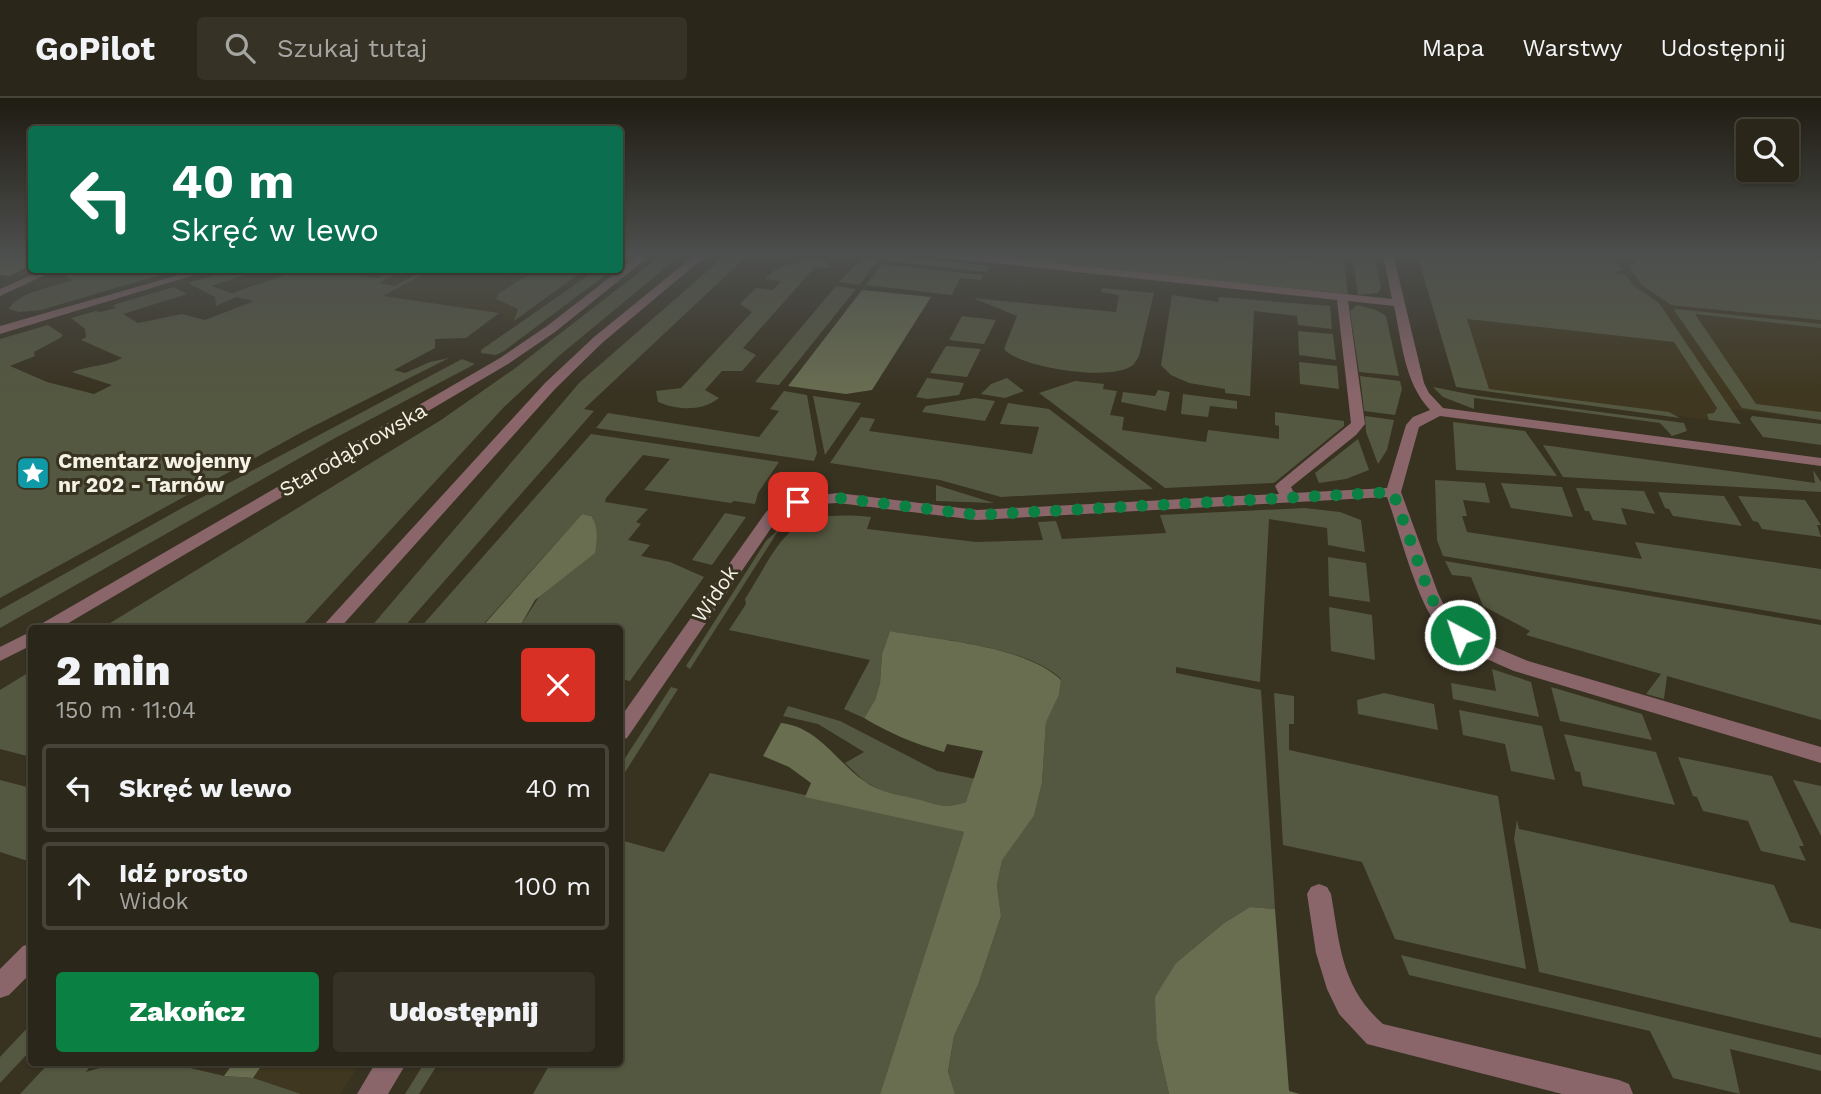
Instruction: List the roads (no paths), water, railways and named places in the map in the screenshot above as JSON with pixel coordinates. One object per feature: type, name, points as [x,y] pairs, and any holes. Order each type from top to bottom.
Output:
[{"type":"street","points":[[0,329],[100,300]]},
{"type":"street","name":"Starodąbrowska","points":[[52,625],[504,362],[588,300]]},
{"type":"street","points":[[333,625],[550,386],[598,340],[646,300]]},
{"type":"street","points":[[1289,497],[1283,486],[1358,425],[1343,300]]},
{"type":"street","points":[[1371,300],[1399,303],[1417,383],[1423,395],[1438,412]]},
{"type":"street","points":[[1821,462],[1438,412],[1413,425],[1402,471],[1393,492],[1429,593],[1442,618],[1460,635],[1490,653],[1537,672],[1821,755]]},
{"type":"street","name":"Widok","points":[[623,729],[772,515],[781,506],[838,498],[977,515],[1393,492]]},
{"type":"street","points":[[0,655],[28,639]]},
{"type":"street","points":[[1319,894],[1335,983],[1362,1024],[1376,1035],[1619,1094]]},
{"type":"street","points":[[0,986],[28,958]]},
{"type":"street","points":[[371,1094],[390,1066]]},
{"type":"place","name":"Cmentarz wojenny nr 202 - Tarnów","points":[[33,473]]}]
